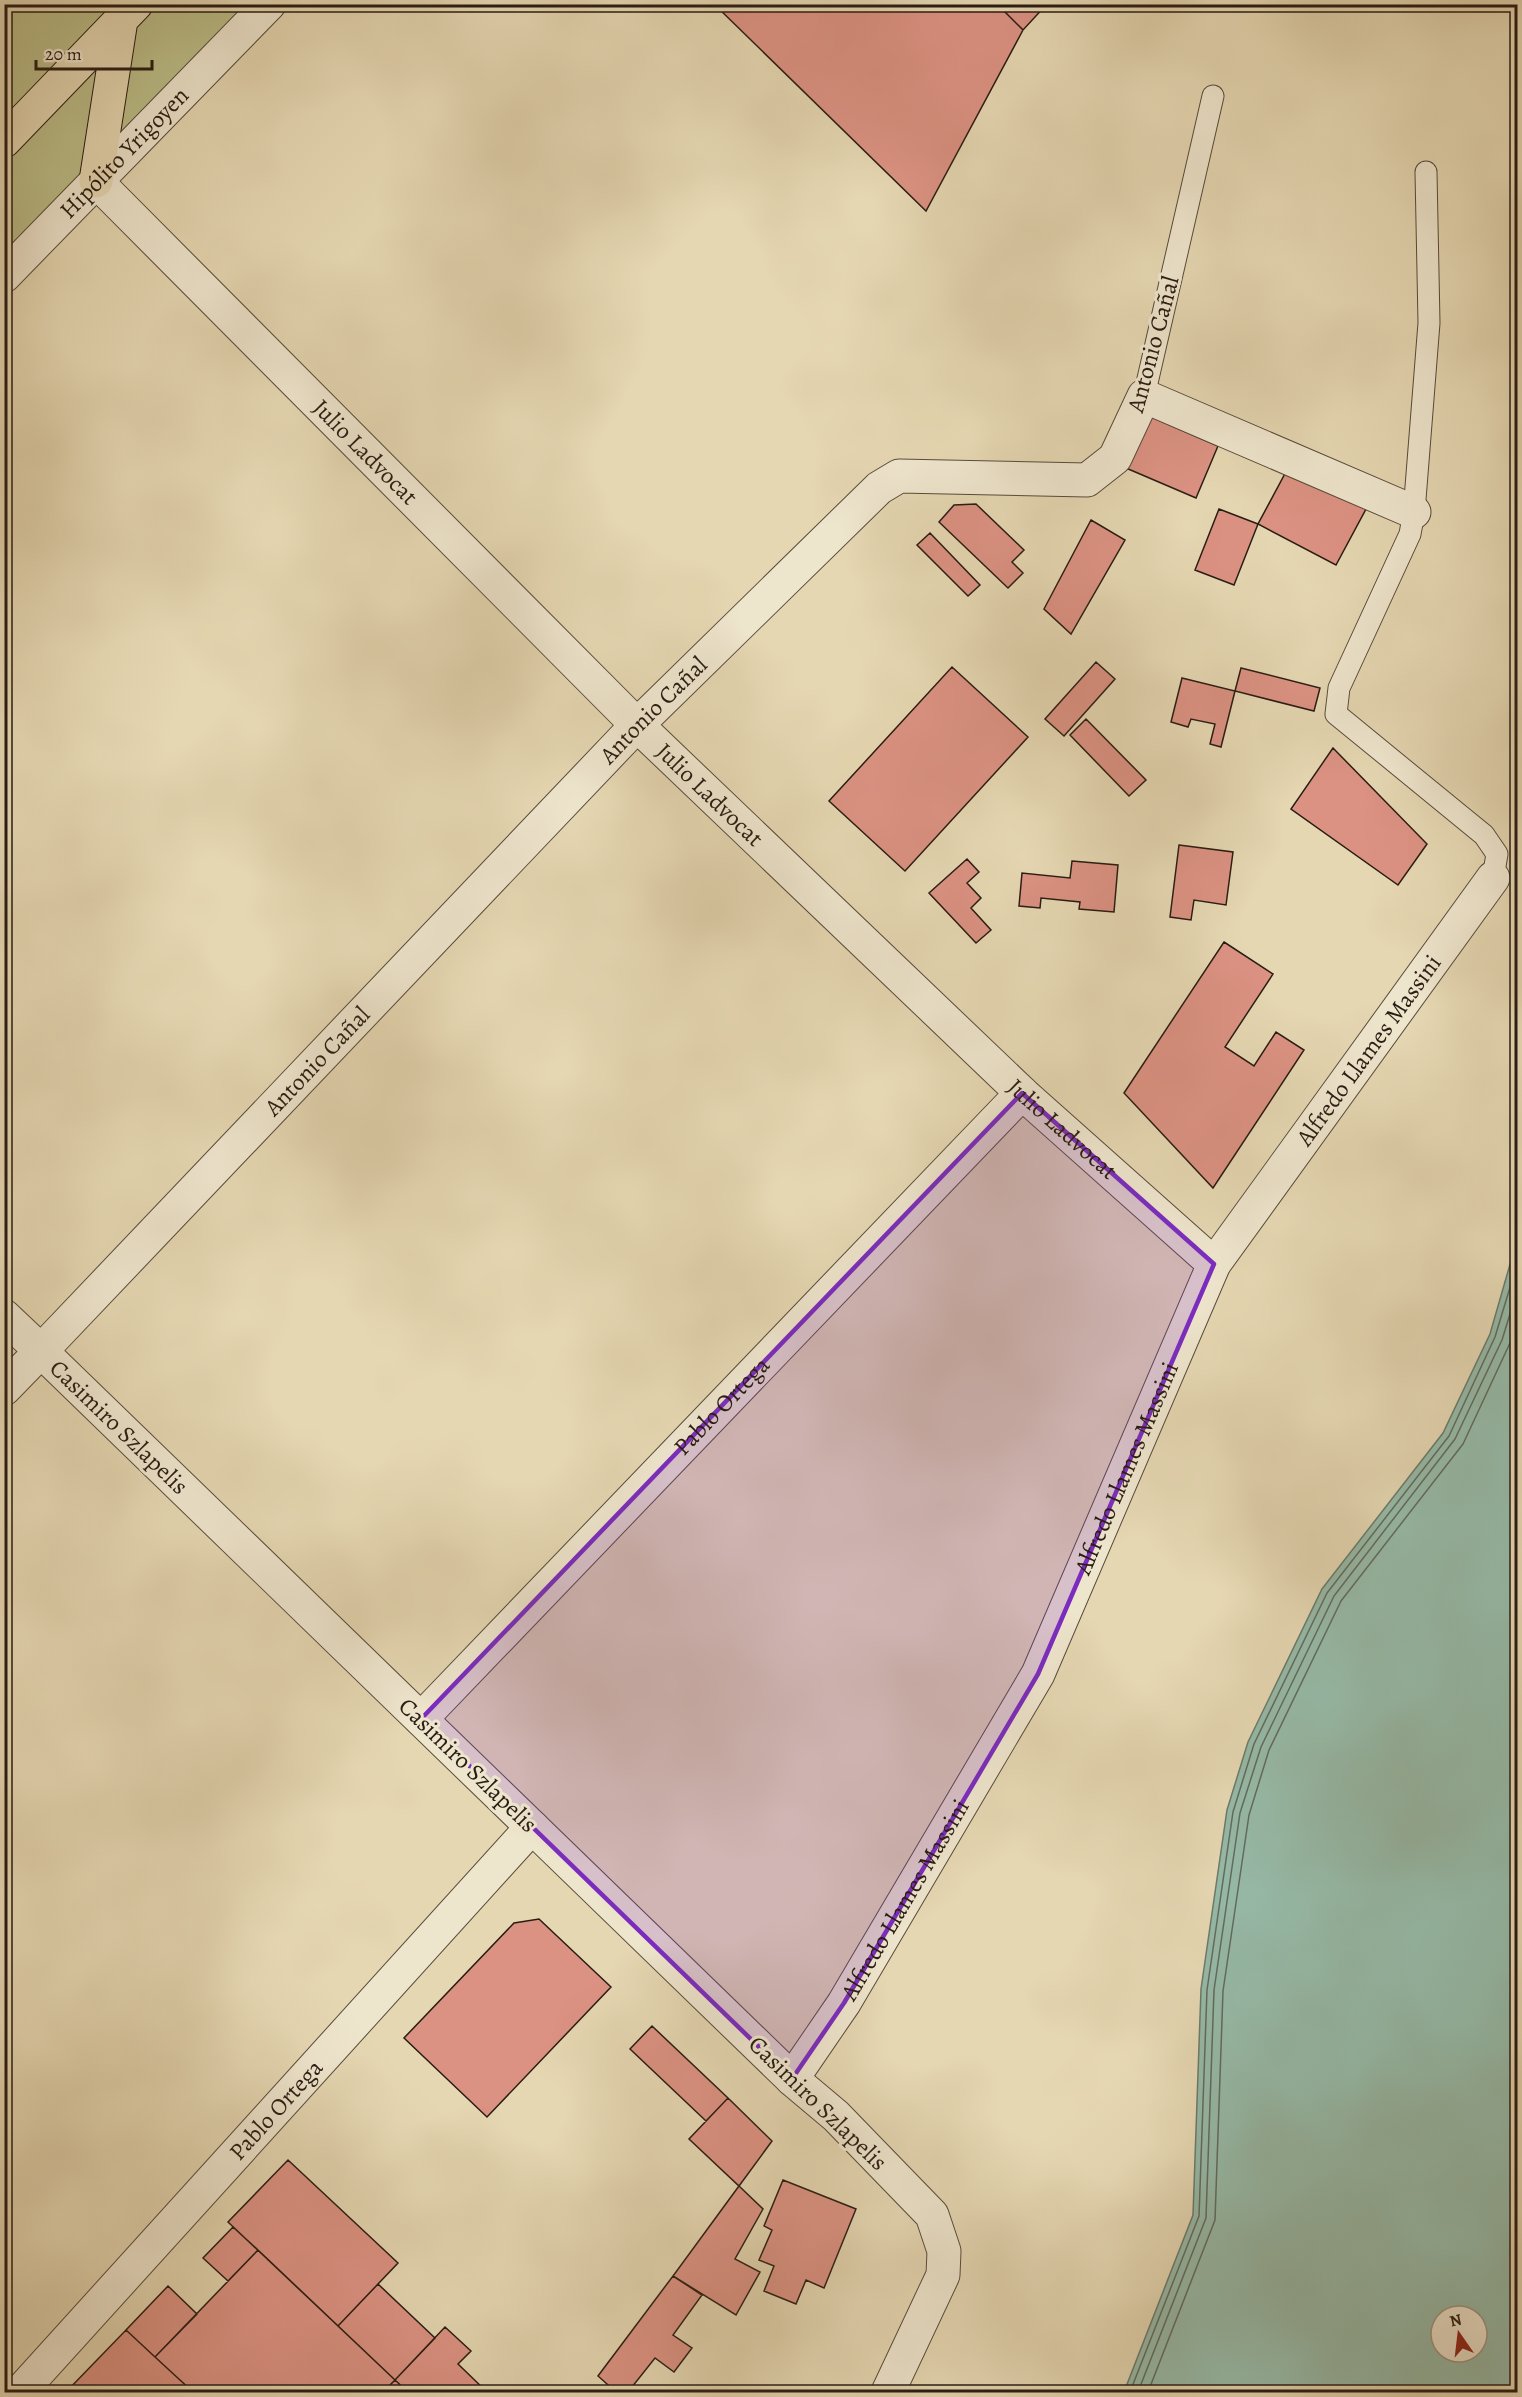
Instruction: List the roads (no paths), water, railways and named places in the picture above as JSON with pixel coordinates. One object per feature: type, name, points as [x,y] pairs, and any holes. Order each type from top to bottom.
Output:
[{"type":"highway","points":[[96,181],[128,12]]},
{"type":"highway","points":[[4,141],[128,12]]},
{"type":"street","name":"Hipólito Yrigoyen","points":[[4,276],[269,4]]},
{"type":"street","name":"Julio Ladvocat","points":[[96,181],[637,725],[1022,1093],[1214,1264]]},
{"type":"street","points":[[1144,396],[1414,512]]},
{"type":"street","name":"Antonio Cañal","points":[[4,1389],[637,725],[879,488],[899,476],[1087,480],[1115,458],[1144,396]]},
{"type":"street","name":"Alfredo Llames Massini","points":[[792,2079],[844,2003],[1038,1674],[1214,1264],[1493,878]]},
{"type":"street","name":"Pablo Ortega","points":[[421,1719],[1022,1093]]},
{"type":"street","name":"Casimiro Szlapelis","points":[[4,1316],[792,2079],[836,2116],[932,2215],[944,2251],[942,2275],[888,2392]]},
{"type":"street","name":"Pablo Ortega","points":[[20,2392],[532,1827]]},
{"type":"lane","name":"Antonio Cañal","points":[[1144,396],[1213,96]]},
{"type":"lane","points":[[1426,172],[1429,323],[1414,512],[1410,534],[1339,688],[1336,714],[1484,835],[1497,854],[1493,878]]},
{"type":"water","points":[[1517,112],[1517,531],[1514,517]]},
{"type":"water","points":[[1517,1240],[1517,2392],[1124,2392],[1193,2215],[1201,1989],[1227,1810],[1248,1742],[1322,1589],[1443,1433],[1490,1334]]}]
